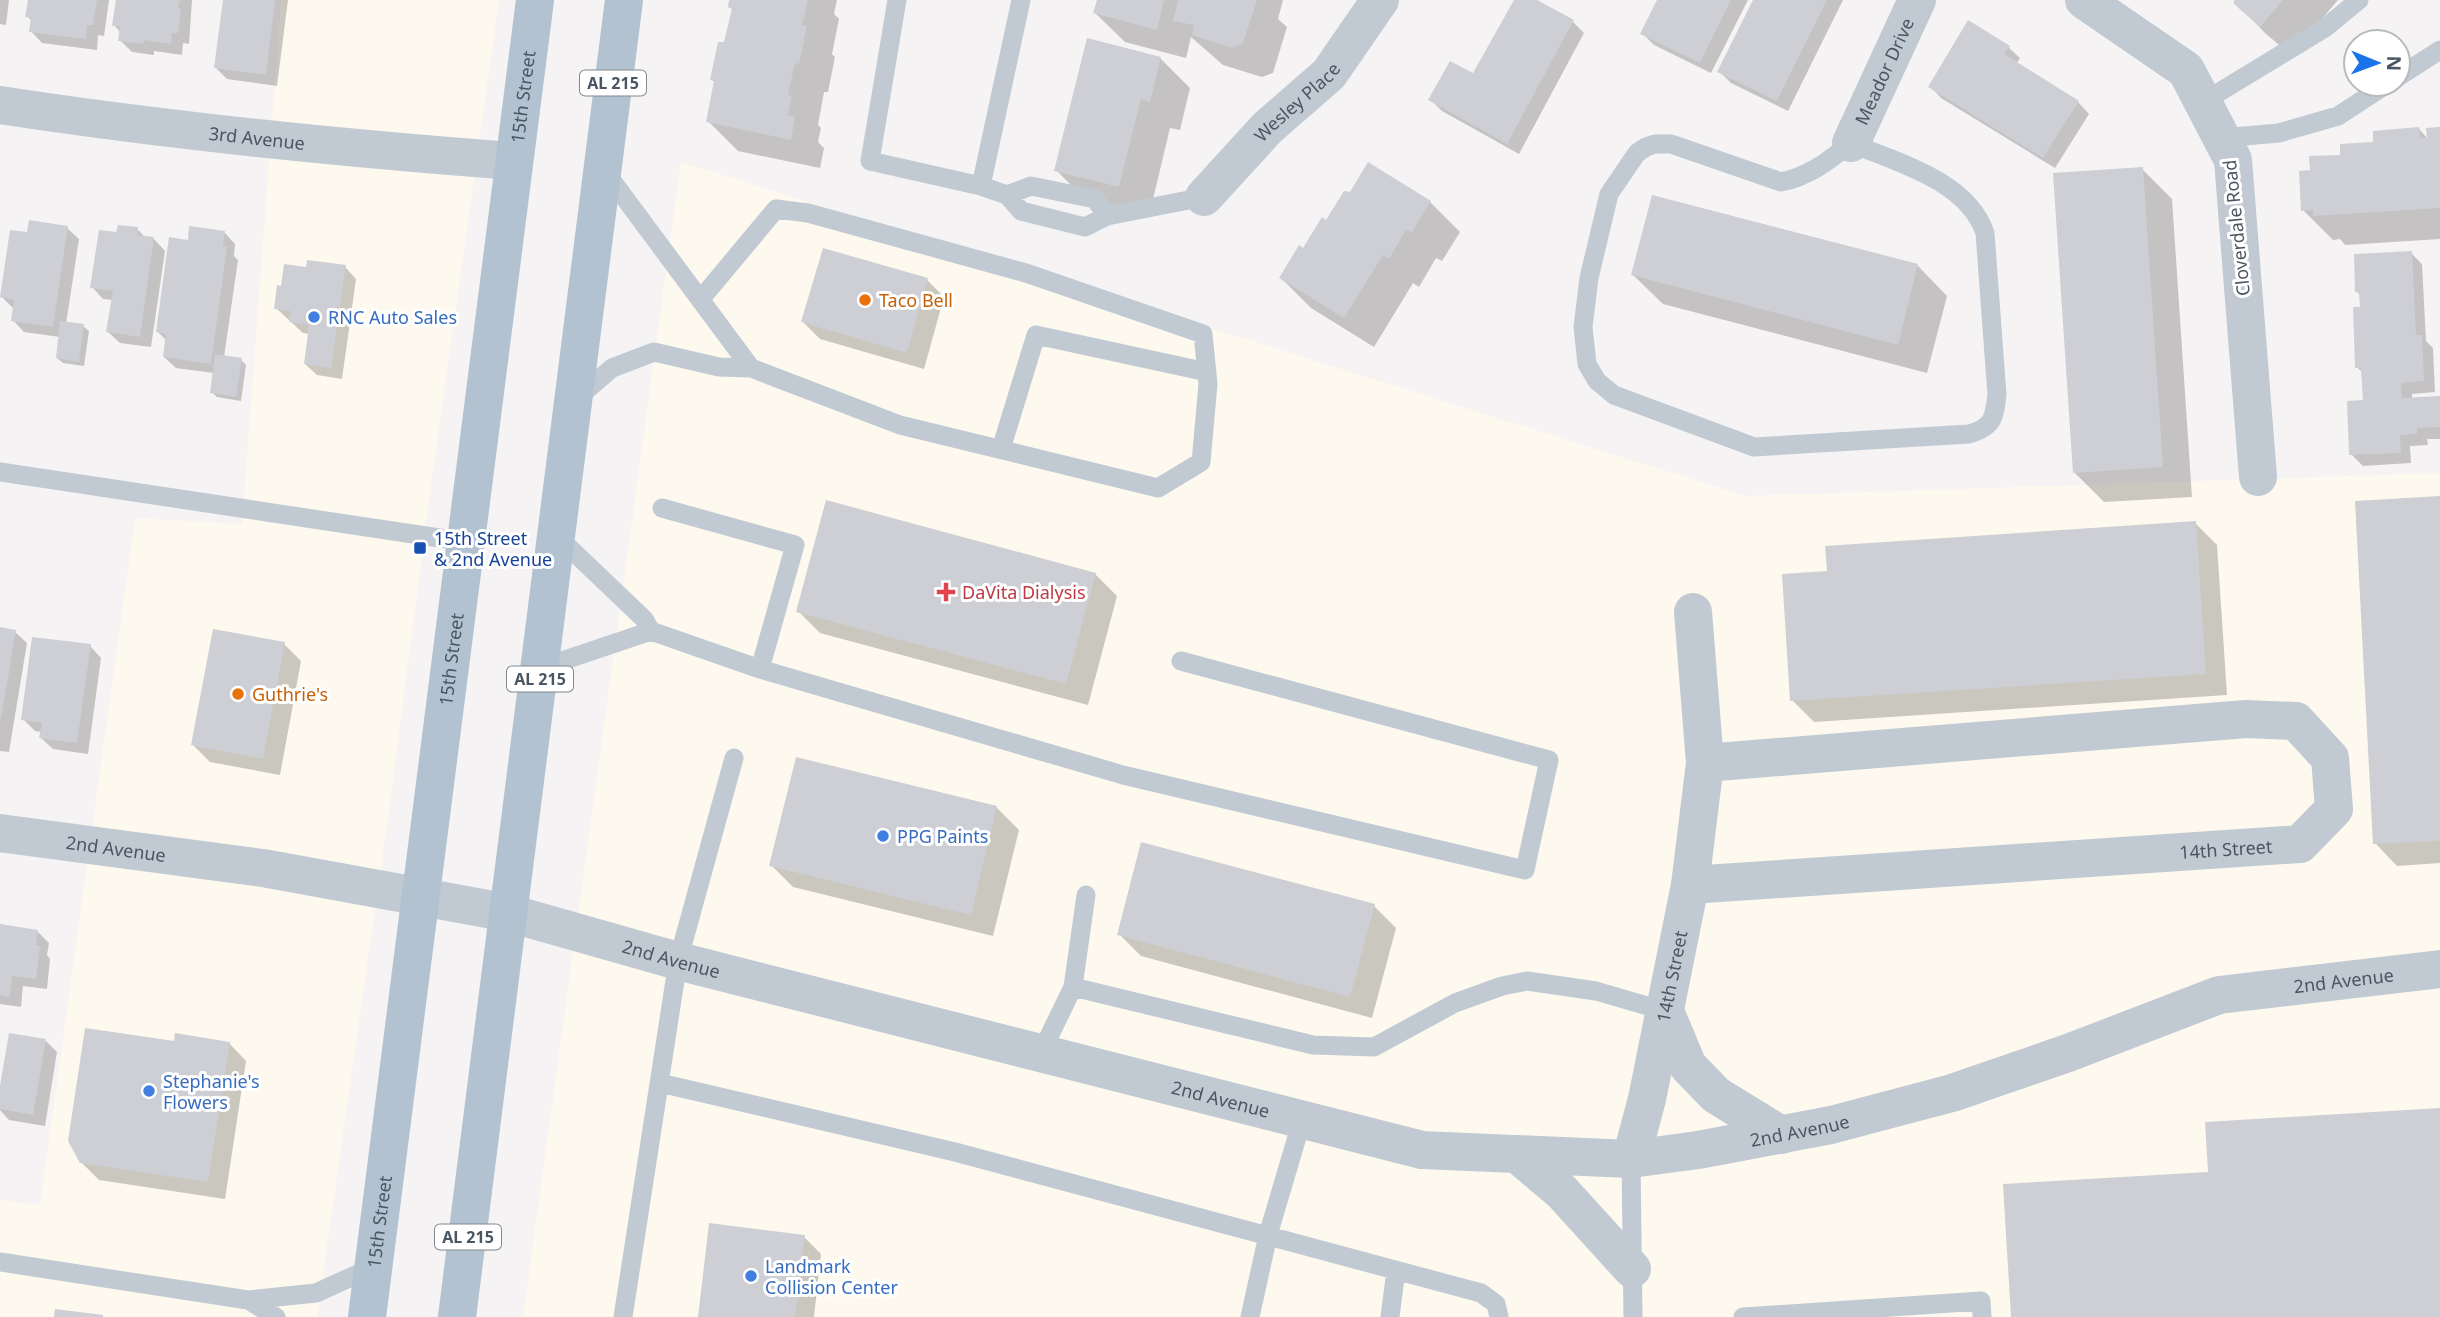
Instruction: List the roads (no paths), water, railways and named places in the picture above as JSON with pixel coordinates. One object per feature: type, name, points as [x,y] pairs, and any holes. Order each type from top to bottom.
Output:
[{"type":"main road","name":"15th Street","points":[[367,1317],[535,0]]},
{"type":"main road","name":"AL 215","points":[[457,1317],[624,0]]},
{"type":"street","name":"Wesley Place","points":[[1204,197],[1267,128],[1329,74],[1380,0]]},
{"type":"street","name":"Meador Drive","points":[[1851,143],[1917,0]]},
{"type":"street","name":"Cloverdale Road","points":[[2097,4],[2186,70],[2232,160],[2258,477]]},
{"type":"street","name":"3rd Avenue","points":[[0,105],[113,122],[359,150],[513,161]]},
{"type":"street","points":[[1690,885],[1705,763],[1693,612]]},
{"type":"street","name":"14th Street","points":[[1631,1159],[1643,1116],[1690,885],[2300,844],[2334,808],[2330,758],[2296,721],[2246,719],[1705,763]]},
{"type":"street","name":"2nd Avenue","points":[[0,833],[263,868],[509,913],[678,961],[1040,1055],[1422,1150],[1631,1159],[1781,1135],[1831,1125],[1952,1093],[2068,1053],[2219,995],[2440,969]]},
{"type":"street","points":[[1665,1011],[1688,1066],[1716,1095],[1781,1135]]},
{"type":"street","points":[[1517,1154],[1562,1192],[1632,1269]]},
{"type":"lane","points":[[897,0],[870,161],[981,186],[1007,195],[1021,211],[1085,227],[1107,216],[1204,197]]},
{"type":"lane","points":[[981,186],[1021,0]]},
{"type":"lane","points":[[2203,102],[2325,28],[2359,0]]},
{"type":"lane","points":[[2412,68],[2440,50]]},
{"type":"lane","points":[[2221,138],[2279,133],[2338,116],[2366,98]]},
{"type":"lane","points":[[1851,143],[1930,177],[1963,198],[1980,218],[1985,233],[1997,395],[1994,416],[1985,429],[1969,434],[1754,447],[1614,395],[1597,381],[1587,364],[1583,327],[1589,278],[1609,194],[1637,153],[1655,144],[1671,144],[1781,182],[1819,169],[1851,143]]},
{"type":"lane","points":[[602,166],[751,368]]},
{"type":"lane","points":[[1007,195],[1031,186],[1095,199],[1107,216]]},
{"type":"lane","points":[[573,402],[612,368],[654,352],[719,367],[751,368],[901,425],[1158,488],[1201,462],[1208,384],[1203,334],[1026,273],[797,212],[776,209],[700,300]]},
{"type":"lane","points":[[1001,449],[1036,335],[1207,372]]},
{"type":"lane","points":[[0,472],[466,542]]},
{"type":"lane","points":[[662,508],[795,545],[760,669]]},
{"type":"lane","points":[[557,536],[644,619],[651,631]]},
{"type":"lane","points":[[541,668],[651,631],[760,669],[1123,775],[1525,870],[1549,760],[1181,661]]},
{"type":"lane","points":[[623,1317],[678,961],[734,758]]},
{"type":"lane","points":[[1040,1055],[1073,987],[1086,895]]},
{"type":"lane","points":[[1073,987],[1313,1045],[1374,1047],[1455,1003],[1502,986],[1527,981],[1595,991],[1665,1011]]},
{"type":"lane","points":[[660,1083],[955,1153],[1481,1293],[1496,1304],[1499,1317]]},
{"type":"lane","points":[[1250,1317],[1268,1235],[1302,1120]]},
{"type":"lane","points":[[1631,1159],[1633,1317]]},
{"type":"lane","points":[[0,1262],[248,1300],[316,1293],[373,1267]]},
{"type":"lane","points":[[1390,1317],[1396,1270]]},
{"type":"lane","points":[[248,1300],[276,1317]]},
{"type":"lane","points":[[1743,1317],[1982,1301],[1982,1317]]},
{"type":"place","name":"Taco Bell","points":[[865,300]]},
{"type":"place","name":"RNC Auto Sales","points":[[314,317]]},
{"type":"place","name":"15th Street & 2nd Avenue","points":[[420,548]]},
{"type":"place","name":"DaVita Dialysis","points":[[946,592]]},
{"type":"place","name":"Guthrie's","points":[[238,694]]},
{"type":"place","name":"PPG Paints","points":[[883,836]]},
{"type":"place","name":"Stephanie's Flowers","points":[[149,1091]]},
{"type":"place","name":"Landmark Collision Center","points":[[751,1276]]}]
